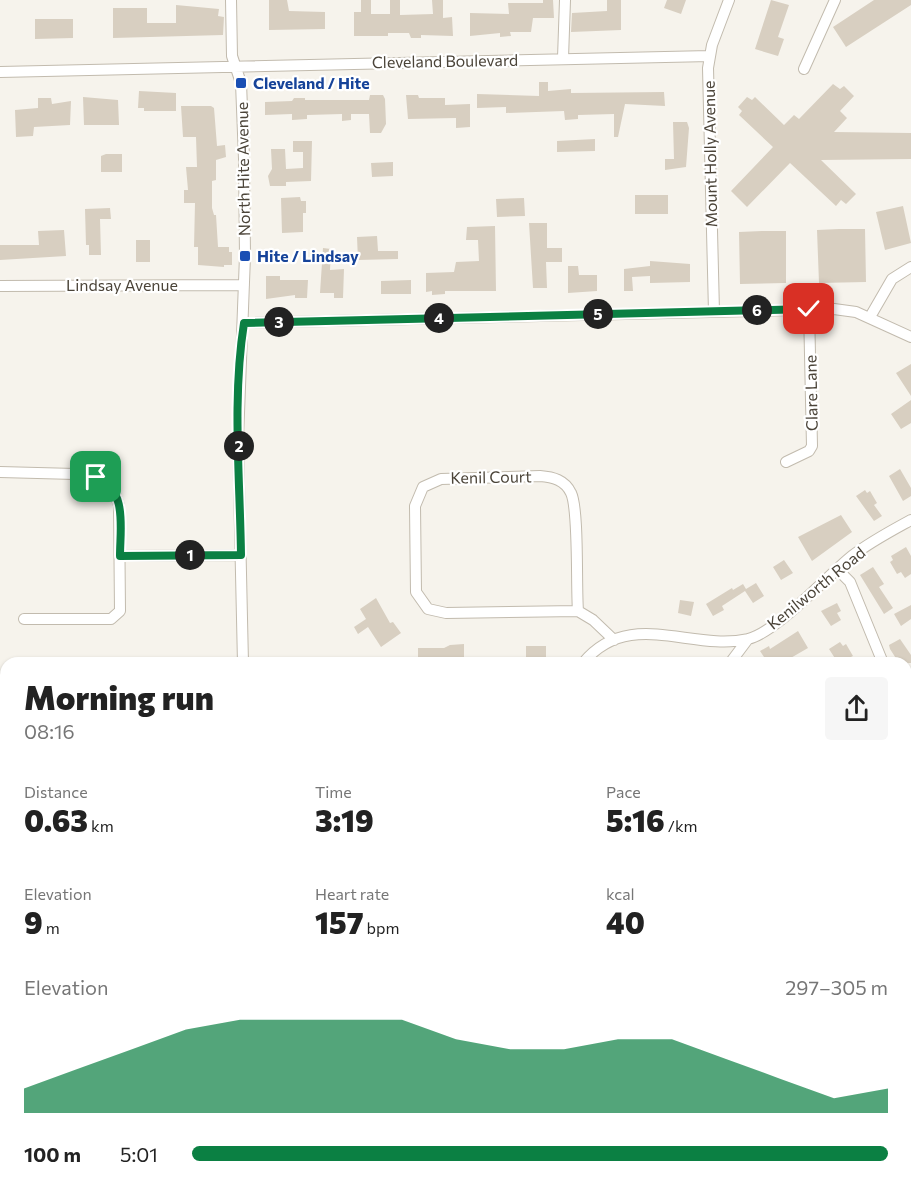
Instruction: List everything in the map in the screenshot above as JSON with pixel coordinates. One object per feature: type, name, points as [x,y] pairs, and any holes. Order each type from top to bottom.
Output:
[{"type":"street","name":"North Hite Avenue","points":[[231,0],[232,56],[241,83],[244,159],[244,323],[240,346],[238,439],[243,657]]},
{"type":"street","points":[[563,58],[565,0]]},
{"type":"street","name":"Mount Holly Avenue","points":[[714,312],[708,80],[710,56],[729,0]]},
{"type":"street","points":[[804,69],[835,0]]},
{"type":"street","name":"Cleveland Boulevard","points":[[0,72],[710,56]]},
{"type":"street","points":[[870,317],[892,279],[911,267]]},
{"type":"street","name":"Lindsay Avenue","points":[[0,286],[244,285]]},
{"type":"street","name":"Clare Lane","points":[[786,462],[809,451],[812,446],[809,309]]},
{"type":"street","points":[[244,323],[844,309],[870,317],[911,337]]},
{"type":"street","points":[[0,472],[59,472],[106,481],[118,496],[120,611],[115,618],[24,620]]},
{"type":"street","name":"Kenil Court","points":[[540,476],[551,477],[563,482],[574,500],[578,611],[446,613],[433,611],[422,604],[415,586],[415,506],[423,487],[441,479],[540,476]]},
{"type":"street","name":"Kenilworth Road","points":[[588,657],[600,646],[639,634],[712,640],[748,639],[769,627],[862,549],[911,520]]},
{"type":"street","points":[[120,556],[241,555]]},
{"type":"street","points":[[838,570],[850,582],[881,657]]},
{"type":"street","points":[[578,611],[594,620],[614,640]]},
{"type":"street","points":[[734,657],[748,639]]},
{"type":"building","points":[[269,0],[287,0],[289,11],[325,12],[325,29],[269,30]]},
{"type":"building","points":[[361,0],[371,0],[371,14],[390,14],[390,0],[400,0],[400,15],[433,14],[432,0],[443,0],[443,18],[452,17],[453,36],[421,35],[421,38],[411,38],[409,33],[388,33],[388,36],[354,36],[354,12],[361,12]]},
{"type":"building","points":[[543,0],[553,0],[554,18],[533,18],[531,32],[510,32],[511,36],[500,37],[500,33],[470,36],[470,13],[509,14],[508,3],[543,3]]},
{"type":"building","points":[[607,0],[621,0],[621,30],[571,32],[572,13],[607,11]]},
{"type":"building","points":[[667,0],[686,0],[681,14],[664,8]]},
{"type":"building","points":[[771,0],[789,5],[778,37],[784,39],[778,56],[755,49]]},
{"type":"building","points":[[874,0],[911,0],[911,5],[846,47],[833,27]]},
{"type":"building","points":[[176,5],[219,9],[218,16],[224,17],[223,35],[113,38],[113,8],[147,8],[147,23],[176,23]]},
{"type":"building","points":[[35,19],[73,19],[73,38],[35,39]]},
{"type":"building","points":[[539,82],[548,82],[548,91],[571,89],[571,93],[664,92],[665,106],[625,104],[618,137],[614,137],[614,114],[578,115],[578,119],[565,120],[564,111],[506,113],[506,107],[477,108],[477,94],[539,96]]},
{"type":"building","points":[[833,84],[840,89],[844,86],[854,96],[840,111],[847,118],[834,132],[911,133],[911,159],[821,160],[856,194],[846,204],[841,200],[836,206],[790,163],[747,207],[731,191],[773,147],[739,115],[742,111],[738,107],[747,97],[752,100],[755,97],[784,125],[794,115],[799,119]]},
{"type":"building","points":[[139,91],[176,93],[176,111],[144,111],[144,108],[138,108]]},
{"type":"building","points":[[370,95],[383,95],[385,99],[386,124],[381,133],[370,133],[369,114],[351,114],[351,120],[342,121],[342,114],[307,115],[307,119],[292,120],[292,114],[265,115],[265,102],[292,101],[294,98],[369,100]]},
{"type":"building","points":[[406,95],[418,95],[419,98],[445,98],[445,105],[470,104],[470,127],[456,128],[456,118],[408,119]]},
{"type":"building","points":[[83,97],[118,100],[119,125],[84,125]]},
{"type":"building","points":[[38,98],[51,98],[52,104],[71,101],[70,125],[34,127],[33,136],[16,137],[15,110],[38,108]]},
{"type":"building","points":[[181,106],[211,106],[214,108],[217,146],[225,145],[226,157],[216,160],[216,180],[212,181],[212,208],[216,215],[218,247],[229,247],[229,252],[232,252],[232,265],[224,265],[224,267],[198,265],[198,247],[194,247],[195,203],[184,203],[184,190],[188,190],[186,167],[197,167],[196,137],[183,137]]},
{"type":"building","points":[[673,122],[687,122],[689,128],[686,167],[665,170],[665,159],[674,159]]},
{"type":"building","points":[[595,139],[595,151],[557,152],[557,141]]},
{"type":"building","points":[[293,141],[312,141],[311,181],[286,182],[286,186],[270,186],[268,176],[272,169],[271,149],[285,149],[286,169],[303,168],[303,152],[293,152]]},
{"type":"building","points":[[122,154],[122,172],[101,172],[101,156]]},
{"type":"building","points":[[393,162],[393,176],[372,177],[371,163]]},
{"type":"building","points":[[635,195],[668,195],[668,214],[635,214]]},
{"type":"building","points":[[300,197],[301,201],[306,201],[306,213],[303,213],[303,232],[282,233],[281,198]]},
{"type":"building","points":[[524,198],[525,216],[497,217],[496,199]]},
{"type":"building","points":[[903,206],[911,243],[885,250],[876,212]]},
{"type":"building","points":[[110,208],[111,219],[100,219],[101,255],[89,255],[89,245],[86,245],[85,209]]},
{"type":"building","points":[[529,223],[547,223],[547,248],[562,248],[562,262],[546,262],[547,288],[533,288]]},
{"type":"building","points":[[495,226],[496,291],[445,291],[445,294],[432,295],[432,291],[426,292],[426,273],[454,272],[456,262],[479,261],[478,240],[466,240],[467,227]]},
{"type":"building","points":[[865,229],[866,282],[819,283],[817,230]]},
{"type":"building","points":[[64,230],[66,256],[0,260],[0,245],[39,245],[38,231]]},
{"type":"building","points":[[786,231],[786,283],[740,284],[739,232]]},
{"type":"building","points":[[377,236],[378,251],[398,251],[398,259],[358,260],[357,237]]},
{"type":"building","points":[[136,240],[150,240],[150,262],[136,262]]},
{"type":"building","points":[[323,248],[331,249],[330,270],[344,269],[343,298],[334,298],[334,293],[320,293]]},
{"type":"building","points":[[650,261],[690,264],[690,282],[650,283],[650,276],[632,277],[633,291],[624,291],[624,269],[650,266]]},
{"type":"building","points":[[568,266],[578,266],[579,275],[597,275],[597,291],[568,293]]},
{"type":"building","points":[[266,276],[280,276],[280,280],[308,280],[307,298],[295,298],[295,295],[266,299]]},
{"type":"building","points":[[411,280],[411,294],[381,294],[381,281]]},
{"type":"building","points":[[911,364],[911,396],[896,373]]},
{"type":"building","points":[[911,400],[911,423],[901,429],[891,414]]},
{"type":"building","points":[[900,469],[911,488],[911,496],[903,501],[889,476]]},
{"type":"building","points":[[865,490],[867,493],[870,491],[877,503],[874,505],[882,516],[874,521],[856,496]]},
{"type":"building","points":[[841,515],[852,532],[812,561],[798,537]]},
{"type":"building","points":[[906,547],[911,556],[911,574],[905,578],[901,572],[897,574],[890,562],[893,560],[891,556]]},
{"type":"building","points":[[784,560],[793,573],[781,580],[773,567]]},
{"type":"building","points":[[873,567],[884,584],[879,587],[893,608],[884,614],[860,575]]},
{"type":"building","points":[[756,583],[764,596],[753,603],[745,591],[722,606],[724,610],[713,616],[706,604],[732,588],[733,590],[743,584],[746,589]]},
{"type":"building","points":[[376,598],[390,623],[393,622],[401,633],[381,647],[368,627],[358,634],[354,627],[366,619],[360,609]]},
{"type":"building","points":[[680,600],[694,602],[691,616],[678,613]]},
{"type":"building","points":[[837,603],[841,611],[837,613],[841,620],[831,626],[821,611]]},
{"type":"building","points":[[911,605],[911,619],[901,626],[894,614]]},
{"type":"building","points":[[798,631],[808,648],[792,657],[764,657],[760,651],[769,646],[770,649]]},
{"type":"building","points":[[900,639],[911,657],[895,657],[889,645]]},
{"type":"building","points":[[840,642],[843,646],[846,644],[853,656],[834,657],[829,649]]},
{"type":"building","points":[[464,644],[464,657],[418,657],[418,648],[444,648]]},
{"type":"building","points":[[526,646],[546,646],[546,657],[526,657]]},
{"type":"place","name":"Cleveland / Hite","points":[[241,83]]},
{"type":"place","name":"Hite / Lindsay","points":[[245,256]]},
{"type":"route","points":[[96,477],[106,481],[118,496],[120,556],[241,555],[238,439],[240,346],[244,323],[809,309]]}]
